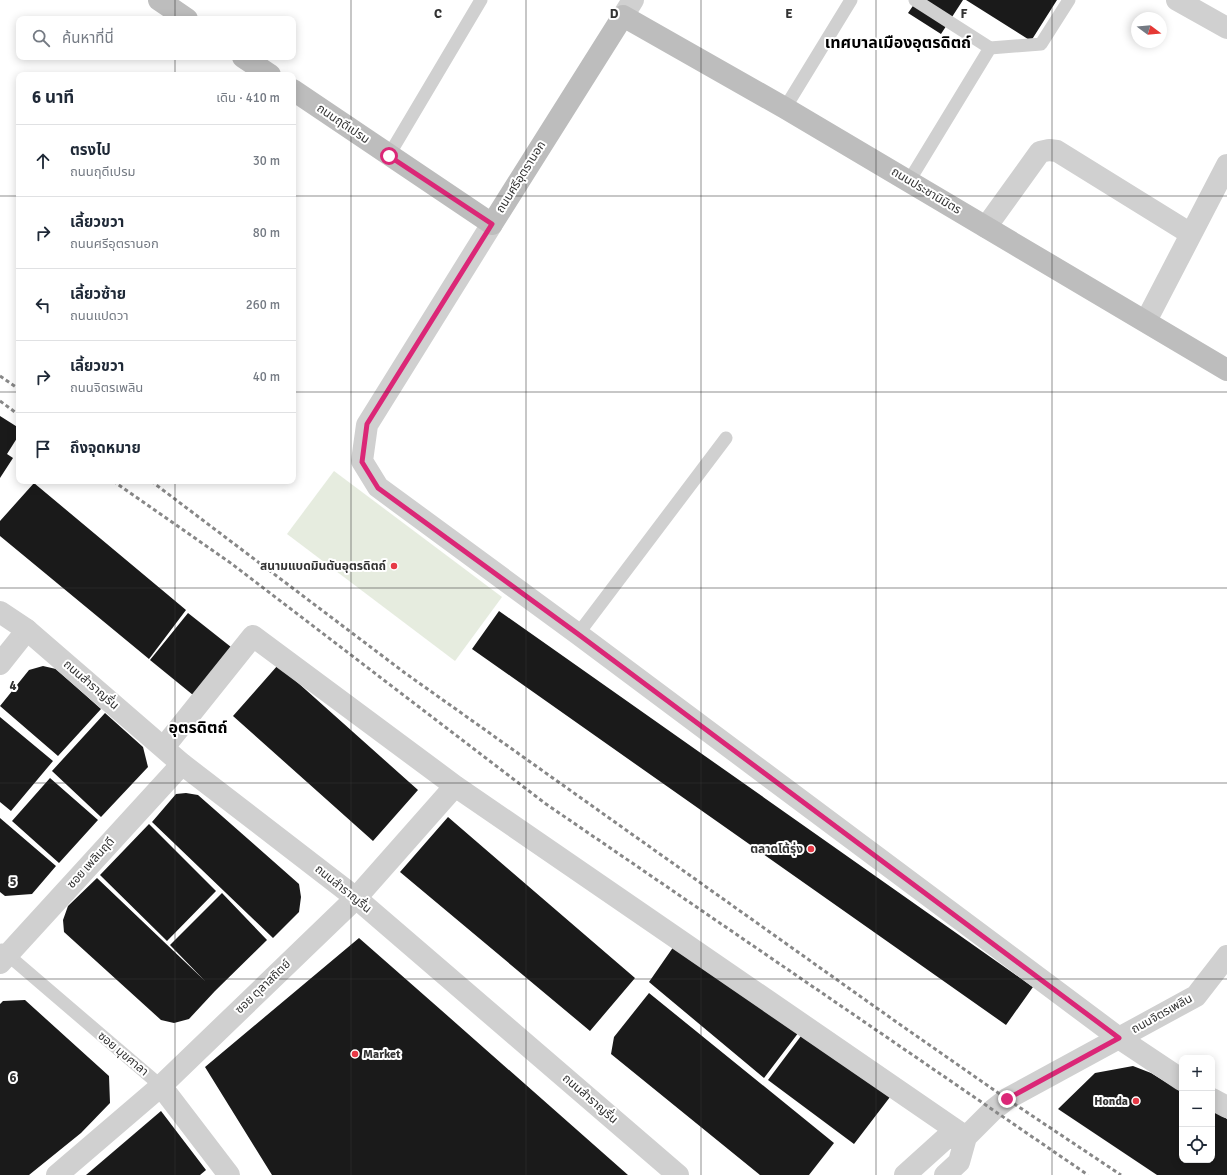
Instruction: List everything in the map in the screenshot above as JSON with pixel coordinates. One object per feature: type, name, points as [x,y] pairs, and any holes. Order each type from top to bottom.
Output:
[{"type":"main road","points":[[159,0],[183,16]]},
{"type":"main road","name":"ถนนประชานิมิตร","points":[[628,8],[786,108],[1227,370]]},
{"type":"main road","name":"ถนนศรีอุตรานอก","points":[[492,224],[628,8]]},
{"type":"main road","points":[[248,60],[266,72]]},
{"type":"main road","name":"ถนนฤดีเปรม","points":[[296,92],[492,224]]},
{"type":"street","points":[[1177,0],[1227,28]]},
{"type":"street","points":[[986,227],[1040,152],[1049,150],[1057,151],[1191,234]]},
{"type":"street","points":[[1146,321],[1227,165]]},
{"type":"street","name":"ถนนศรีอุตรานอก","points":[[492,224],[367,424],[362,462],[378,488],[578,634]]},
{"type":"street","name":"ถนนสำราญรื่น","points":[[0,612],[27,630],[182,764],[356,898],[678,1175]]},
{"type":"street","points":[[0,664],[27,630]]},
{"type":"street","points":[[578,634],[1119,1038],[1179,1078]]},
{"type":"street","points":[[164,747],[253,636],[455,786],[966,1136]]},
{"type":"street","name":"ซอย เพลินฤดี","points":[[2,955],[182,764]]},
{"type":"street","name":"ซอย ตุลาสถิตย์","points":[[57,1175],[161,1086],[356,898],[455,786]]},
{"type":"street","name":"ถนนจิตรเพลิน","points":[[966,1136],[993,1110],[1007,1099],[1196,996],[1227,956]]},
{"type":"street","name":"ซอย มุขศาลา","points":[[161,1086],[229,1175]]},
{"type":"street","points":[[1215,1101],[1227,1107]]},
{"type":"street","points":[[905,1175],[946,1138],[966,1136]]},
{"type":"street","points":[[945,1175],[959,1162],[966,1136]]},
{"type":"lane","points":[[389,156],[481,0]]},
{"type":"lane","points":[[786,108],[851,0]]},
{"type":"lane","points":[[915,0],[990,48],[1041,44],[1069,0]]},
{"type":"lane","points":[[909,181],[990,48]]},
{"type":"lane","points":[[578,634],[726,438]]},
{"type":"lane","name":"ซอย มุขศาลา","points":[[2,955],[161,1086]]},
{"type":"shaded area","name":"สนามแบดมินตันอุตรดิตถ์","points":[[334,471],[502,597],[455,661],[287,534]]},
{"type":"building","points":[[917,0],[963,0],[941,34],[908,13]]},
{"type":"building","points":[[966,0],[1057,0],[1031,41]]},
{"type":"building","points":[[0,416],[16,426],[16,440],[7,454],[13,458],[0,478]]},
{"type":"building","points":[[33,484],[35,484],[186,610],[149,659],[0,536],[0,521]]},
{"type":"building","points":[[499,611],[1033,987],[1006,1025],[472,649]]},
{"type":"building","points":[[188,613],[231,647],[193,695],[150,660]]},
{"type":"building","points":[[278,665],[418,790],[373,841],[233,716]]},
{"type":"building","points":[[43,666],[56,669],[101,709],[58,756],[0,706],[29,670]]},
{"type":"building","points":[[105,713],[143,747],[148,767],[101,817],[52,771]]},
{"type":"building","points":[[0,717],[53,761],[11,811],[0,802]]},
{"type":"building","points":[[50,778],[98,820],[59,863],[12,821]]},
{"type":"building","points":[[186,793],[198,795],[299,884],[301,897],[299,912],[273,938],[152,822],[176,794]]},
{"type":"building","points":[[448,817],[635,978],[590,1031],[400,872]]},
{"type":"building","points":[[0,818],[56,866],[32,894],[5,896],[0,892]]},
{"type":"building","points":[[149,824],[216,891],[167,941],[100,875]]},
{"type":"building","points":[[97,878],[205,981],[170,945],[222,893],[267,940],[189,1019],[174,1023],[161,1020],[64,932],[63,920],[68,906]]},
{"type":"building","name":"Market","points":[[359,938],[628,1175],[272,1175],[205,1067]]},
{"type":"building","points":[[674,946],[799,1032],[764,1078],[649,982]]},
{"type":"building","points":[[649,993],[834,1143],[809,1175],[760,1175],[611,1054],[614,1037]]},
{"type":"building","points":[[25,1000],[109,1076],[110,1103],[81,1133],[29,1175],[0,1175],[0,1004],[3,1001]]},
{"type":"building","points":[[804,1032],[890,1097],[854,1144],[768,1080]]},
{"type":"building","points":[[1133,1066],[1151,1073],[1179,1090],[1179,1163],[1215,1163],[1215,1112],[1227,1119],[1227,1175],[1157,1175],[1058,1109],[1095,1073]]},
{"type":"building","points":[[161,1111],[206,1170],[200,1175],[86,1175]]},
{"type":"railway","points":[[0,376],[16,387]]},
{"type":"railway","points":[[0,401],[16,413]]},
{"type":"railway","points":[[117,484],[232,564],[546,804],[1088,1175]]},
{"type":"railway","points":[[155,484],[405,673],[895,1021],[1007,1099],[1121,1175]]},
{"type":"place","name":"สนามแบดมินตันอุตรดิตถ์","points":[[394,566]]},
{"type":"place","name":"ตลาดโต้รุ่ง","points":[[811,849]]},
{"type":"place","name":"Market","points":[[355,1054]]},
{"type":"place","name":"Honda","points":[[1136,1101]]},
{"type":"district","name":"เทศบาลเมืองอุตรดิตถ์","points":[[898,43]]},
{"type":"district","name":"อุตรดิตถ์","points":[[198,728]]},
{"type":"route","points":[[389,156],[492,224],[367,424],[362,462],[378,488],[578,634],[1119,1038],[1007,1099]]}]
